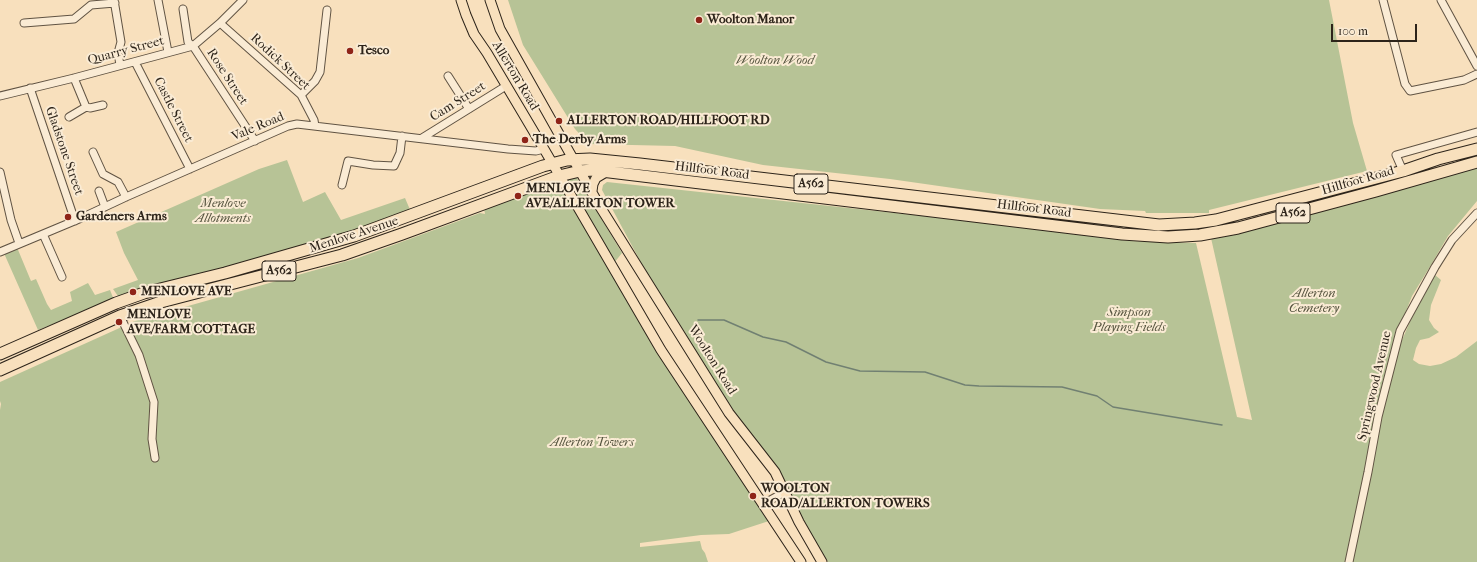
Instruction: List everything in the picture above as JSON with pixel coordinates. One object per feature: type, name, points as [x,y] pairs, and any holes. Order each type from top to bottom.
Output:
[{"type":"highway","name":"Hillfoot Road","points":[[552,163],[590,159],[640,164],[1159,225],[1207,222],[1403,171],[1438,159],[1477,149]]},
{"type":"highway","name":"Hillfoot Road","points":[[580,171],[593,170],[1122,234],[1168,237],[1209,233],[1238,228],[1477,162]]},
{"type":"highway","name":"Menlove Avenue","points":[[0,354],[116,303],[144,293],[354,236],[552,163]]},
{"type":"highway","name":"Menlove Avenue","points":[[0,370],[120,316],[161,302],[342,255],[559,176],[580,171]]},
{"type":"highway","points":[[116,303],[120,316]]},
{"type":"main road","name":"Allerton Road","points":[[461,0],[474,34],[487,53],[559,176]]},
{"type":"main road","name":"Allerton Road","points":[[490,0],[500,29],[580,171]]},
{"type":"main road","points":[[535,169],[539,164],[544,149]]},
{"type":"main road","name":"Woolton Road","points":[[580,171],[729,413],[776,472],[799,522],[822,562]]},
{"type":"main road","points":[[592,191],[596,178],[606,172]]},
{"type":"main road","points":[[559,176],[661,350],[801,562]]},
{"type":"street","points":[[158,0],[168,52]]},
{"type":"street","name":"Quarry Street","points":[[0,96],[193,46],[220,23],[243,0]]},
{"type":"street","points":[[1383,0],[1405,84],[1410,90],[1464,80],[1477,74]]},
{"type":"street","points":[[1441,0],[1477,66]]},
{"type":"street","points":[[24,23],[41,18],[74,19],[91,5],[115,1],[121,42],[118,53],[120,65]]},
{"type":"street","name":"Rose Street","points":[[183,8],[188,42],[193,46],[255,141]]},
{"type":"street","points":[[301,95],[315,81],[320,72],[327,10]]},
{"type":"street","name":"Rodick Street","points":[[220,23],[301,95],[314,120],[315,126]]},
{"type":"street","name":"Castle Street","points":[[135,62],[190,169]]},
{"type":"street","points":[[448,76],[469,109]]},
{"type":"street","points":[[74,78],[86,107]]},
{"type":"street","name":"Cam Street","points":[[422,138],[506,86]]},
{"type":"street","name":"Gladstone Street","points":[[30,88],[75,220]]},
{"type":"street","points":[[69,117],[86,107],[90,108],[103,105]]},
{"type":"street","name":"Vale Road","points":[[0,252],[288,126],[297,124],[536,151],[544,149]]},
{"type":"street","name":"Hillfoot Road","points":[[1403,171],[1396,155],[1477,132]]},
{"type":"street","points":[[342,185],[348,161],[373,165],[394,166],[400,153],[402,136]]},
{"type":"street","points":[[93,152],[102,174],[118,182],[126,197]]},
{"type":"street","points":[[0,172],[11,220],[19,243]]},
{"type":"street","points":[[99,191],[105,207]]},
{"type":"street","name":"Springwood Avenue","points":[[1349,562],[1378,417],[1389,368],[1400,331],[1435,267],[1452,240],[1477,214]]},
{"type":"street","points":[[1207,222],[1209,233]]},
{"type":"street","points":[[43,234],[62,277]]},
{"type":"street","points":[[120,316],[139,355],[154,402],[152,440],[155,458]]},
{"type":"street","points":[[763,504],[785,492]]},
{"type":"green space","name":"Woolton Wood","points":[[508,0],[1329,0],[1353,123],[1367,171],[1209,210],[1209,213],[1146,213],[1145,211],[1100,209],[890,179],[763,165],[675,146],[589,144],[575,129],[523,45]]},
{"type":"green space","name":"Menlove Allotments","points":[[287,160],[303,202],[325,192],[341,220],[405,198],[411,212],[331,239],[120,299],[113,289],[138,280],[124,253],[116,232],[259,169]]},
{"type":"green space","points":[[1477,167],[1477,201],[1448,236],[1412,296],[1397,334],[1402,340],[1416,308],[1421,285],[1429,270],[1441,280],[1431,305],[1429,320],[1434,328],[1439,332],[1429,338],[1420,340],[1413,360],[1419,364],[1430,366],[1441,364],[1456,357],[1477,341],[1477,562],[828,562],[801,522],[777,472],[732,414],[652,283],[602,190],[603,185],[607,182],[923,216],[1130,241],[1196,243],[1237,417],[1252,420],[1211,238]]},
{"type":"green space","name":"Allerton Towers","points":[[575,175],[622,253],[610,268],[772,520],[729,534],[701,535],[640,543],[640,547],[700,541],[708,562],[0,562],[0,382],[135,321],[358,258],[480,213],[485,214],[484,208]]},
{"type":"green space","points":[[16,245],[31,281],[36,279],[51,310],[72,301],[70,292],[88,283],[95,295],[110,290],[114,300],[38,330],[3,251]]},
{"type":"waterway","points":[[698,320],[724,320],[763,337],[786,342],[826,362],[860,371],[925,372],[965,385],[1062,387],[1097,396],[1113,407],[1222,425]]},
{"type":"place","name":"Woolton Manor","points":[[699,20]]},
{"type":"place","name":"Tesco","points":[[350,51]]},
{"type":"place","name":"ALLERTON ROAD/HILLFOOT RD","points":[[559,121]]},
{"type":"place","name":"The Derby Arms","points":[[525,140]]},
{"type":"place","name":"MENLOVE AVE/ALLERTON TOWER","points":[[518,196]]},
{"type":"place","name":"Gardeners Arms","points":[[68,217]]},
{"type":"place","name":"MENLOVE AVE","points":[[133,292]]},
{"type":"place","name":"MENLOVE AVE/FARM COTTAGE","points":[[119,322]]},
{"type":"place","name":"WOOLTON ROAD/ALLERTON TOWERS","points":[[753,496]]},
{"type":"park label","name":"Allerton Cemetery","points":[[1314,302]]},
{"type":"park label","name":"Simpson Playing Fields","points":[[1129,320]]}]
